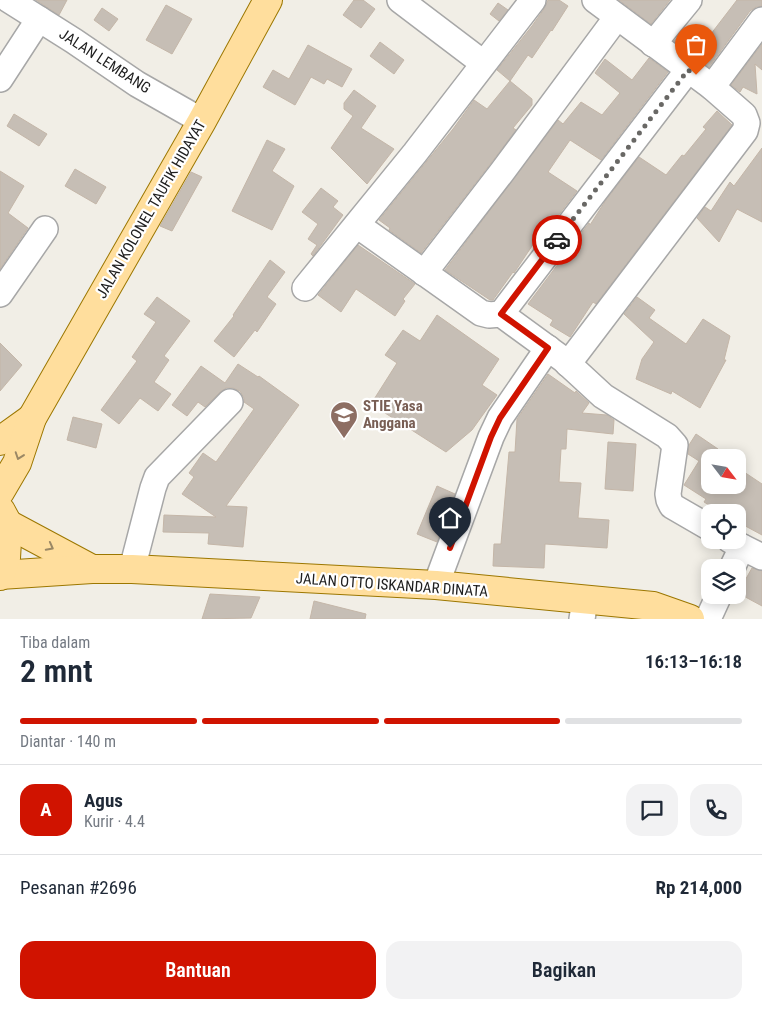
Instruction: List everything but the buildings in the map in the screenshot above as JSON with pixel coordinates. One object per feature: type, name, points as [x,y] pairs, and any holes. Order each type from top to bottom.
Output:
[{"type":"main road","name":"JALAN KOLONEL TAUFIK HIDAYAT","points":[[32,418],[202,121],[268,0]]},
{"type":"main road","points":[[0,441],[32,418]]},
{"type":"main road","points":[[0,492],[17,463],[32,418]]},
{"type":"main road","points":[[4,517],[92,569]]},
{"type":"main road","points":[[0,575],[6,558],[4,517]]},
{"type":"main road","name":"JALAN OTTO ISKANDAR DINATA","points":[[0,575],[92,569],[132,569],[436,585],[584,610],[653,606],[690,619]]},
{"type":"street","name":"JALAN LEMBANG","points":[[9,0],[137,84],[202,121]]},
{"type":"street","points":[[400,0],[483,63]]},
{"type":"street","points":[[306,288],[533,0]]},
{"type":"street","points":[[568,364],[745,131],[747,123],[744,115],[712,87],[595,0]]},
{"type":"street","points":[[653,44],[689,0]]},
{"type":"street","points":[[424,273],[617,17]]},
{"type":"street","points":[[0,79],[39,19]]},
{"type":"street","points":[[712,87],[762,20]]},
{"type":"street","points":[[501,314],[688,70]]},
{"type":"street","points":[[357,225],[481,312],[489,315],[501,314],[568,364],[603,396],[666,436],[675,445],[668,494],[669,500],[672,506],[701,523]]},
{"type":"street","points":[[0,294],[45,229]]},
{"type":"street","points":[[436,585],[491,437],[500,418],[548,348]]},
{"type":"street","points":[[132,569],[152,488],[157,477],[230,402]]},
{"type":"street","points":[[708,619],[715,604]]},
{"type":"way so far","points":[[557,240],[688,70],[696,75]]},
{"type":"place","name":"STIE Yasa Anggana","points":[[344,439]]},
{"type":"route","points":[[450,548],[491,437],[500,418],[548,348],[501,314],[557,240]]}]
